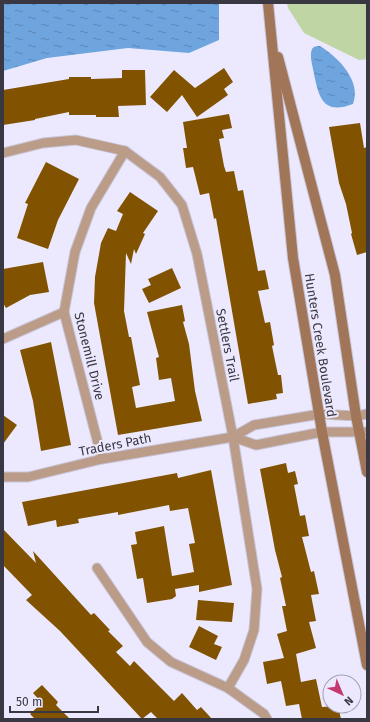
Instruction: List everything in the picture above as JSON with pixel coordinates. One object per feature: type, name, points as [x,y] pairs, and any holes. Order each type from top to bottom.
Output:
[{"type":"street","name":"Hunters Creek Boulevard","points":[[268,3],[293,258],[322,432],[367,665]]},
{"type":"street","name":"Hunters Creek Boulevard","points":[[270,26],[335,275],[356,416],[364,432],[367,472]]},
{"type":"street","name":"Settlers Trail","points":[[3,152],[43,143],[76,140],[125,151],[160,177],[182,205],[197,254],[233,436],[258,589],[254,630],[244,660],[228,688]]},
{"type":"street","name":"Stonemill Drive","points":[[102,459],[64,312],[75,252],[91,208],[125,151]]},
{"type":"street","points":[[3,339],[64,312]]},
{"type":"street","name":"Traders Path","points":[[3,477],[28,477],[102,459],[233,436],[254,425],[320,414],[356,416],[367,414]]},
{"type":"street","points":[[233,436],[256,445],[322,432],[364,432]]},
{"type":"street","points":[[97,568],[147,642],[171,662],[228,688],[264,714],[268,719]]},
{"type":"green space","points":[[287,3],[367,3],[367,59],[359,60],[304,33],[288,8]]},
{"type":"water","points":[[3,3],[219,3],[219,40],[189,53],[128,48],[47,58],[3,71]]},
{"type":"water","points":[[320,46],[334,56],[347,70],[354,87],[355,95],[353,104],[343,107],[329,106],[321,97],[316,83],[311,55],[313,48]]},
{"type":"building","points":[[224,68],[233,82],[224,89],[228,95],[197,117],[182,95],[167,112],[150,97],[174,70],[195,88]]},
{"type":"building","points":[[122,70],[145,70],[146,105],[118,106],[119,117],[69,115],[69,112],[35,120],[3,125],[3,90],[69,79],[69,77],[91,77],[91,79],[122,78]]},
{"type":"building","points":[[229,114],[232,128],[222,130],[224,138],[219,139],[224,166],[226,172],[234,171],[238,191],[243,190],[258,271],[265,270],[269,289],[258,291],[265,323],[270,322],[274,345],[272,346],[278,375],[281,375],[283,393],[276,394],[277,399],[248,404],[216,218],[214,219],[209,193],[200,195],[193,167],[186,168],[183,148],[187,148],[183,122]]},
{"type":"building","points":[[360,123],[364,148],[367,147],[367,252],[357,255],[351,234],[346,204],[339,183],[329,127]]},
{"type":"building","points":[[46,162],[79,179],[58,220],[48,249],[17,238],[28,204],[25,203]]},
{"type":"building","points":[[130,192],[158,211],[143,233],[145,234],[136,254],[134,249],[131,264],[126,253],[124,311],[129,337],[131,337],[140,385],[132,387],[136,408],[175,401],[171,378],[159,380],[156,358],[159,357],[147,312],[182,305],[185,321],[183,322],[189,344],[195,391],[202,421],[118,435],[94,303],[95,277],[101,243],[108,228],[116,231],[123,214],[117,211]]},
{"type":"building","points":[[43,262],[49,292],[30,295],[6,308],[3,303],[3,269]]},
{"type":"building","points":[[172,268],[181,288],[149,303],[142,289],[151,285],[148,279]]},
{"type":"building","points":[[51,342],[71,445],[41,451],[33,401],[20,350]]},
{"type":"building","points":[[3,415],[17,425],[3,444]]},
{"type":"building","points":[[286,463],[288,473],[295,471],[298,484],[294,485],[300,516],[305,515],[309,536],[302,537],[311,572],[314,571],[319,594],[311,595],[316,621],[309,622],[316,648],[296,654],[301,682],[316,679],[322,714],[340,714],[341,719],[302,719],[299,704],[286,706],[281,681],[267,684],[263,662],[284,658],[277,634],[287,631],[282,606],[286,606],[280,578],[282,577],[275,550],[260,469]]},
{"type":"building","points":[[211,470],[232,585],[199,592],[199,585],[175,589],[176,596],[172,599],[147,603],[143,578],[137,579],[131,545],[137,544],[135,532],[164,526],[172,576],[194,572],[189,544],[195,543],[188,508],[170,511],[169,505],[118,515],[118,512],[78,519],[79,523],[57,527],[56,520],[28,526],[22,502],[177,473],[178,478]]},
{"type":"building","points":[[3,529],[36,563],[33,551],[91,615],[94,613],[110,630],[108,631],[123,646],[116,652],[130,666],[134,661],[174,701],[182,693],[197,710],[201,707],[212,719],[158,719],[151,712],[142,719],[60,631],[26,600],[32,595],[3,565]]},
{"type":"building","points":[[198,600],[234,603],[232,622],[196,620]]},
{"type":"building","points":[[199,626],[218,636],[214,644],[222,647],[216,660],[189,647]]},
{"type":"building","points":[[42,685],[58,702],[56,705],[70,719],[35,719],[30,714],[42,703],[33,693]]}]
